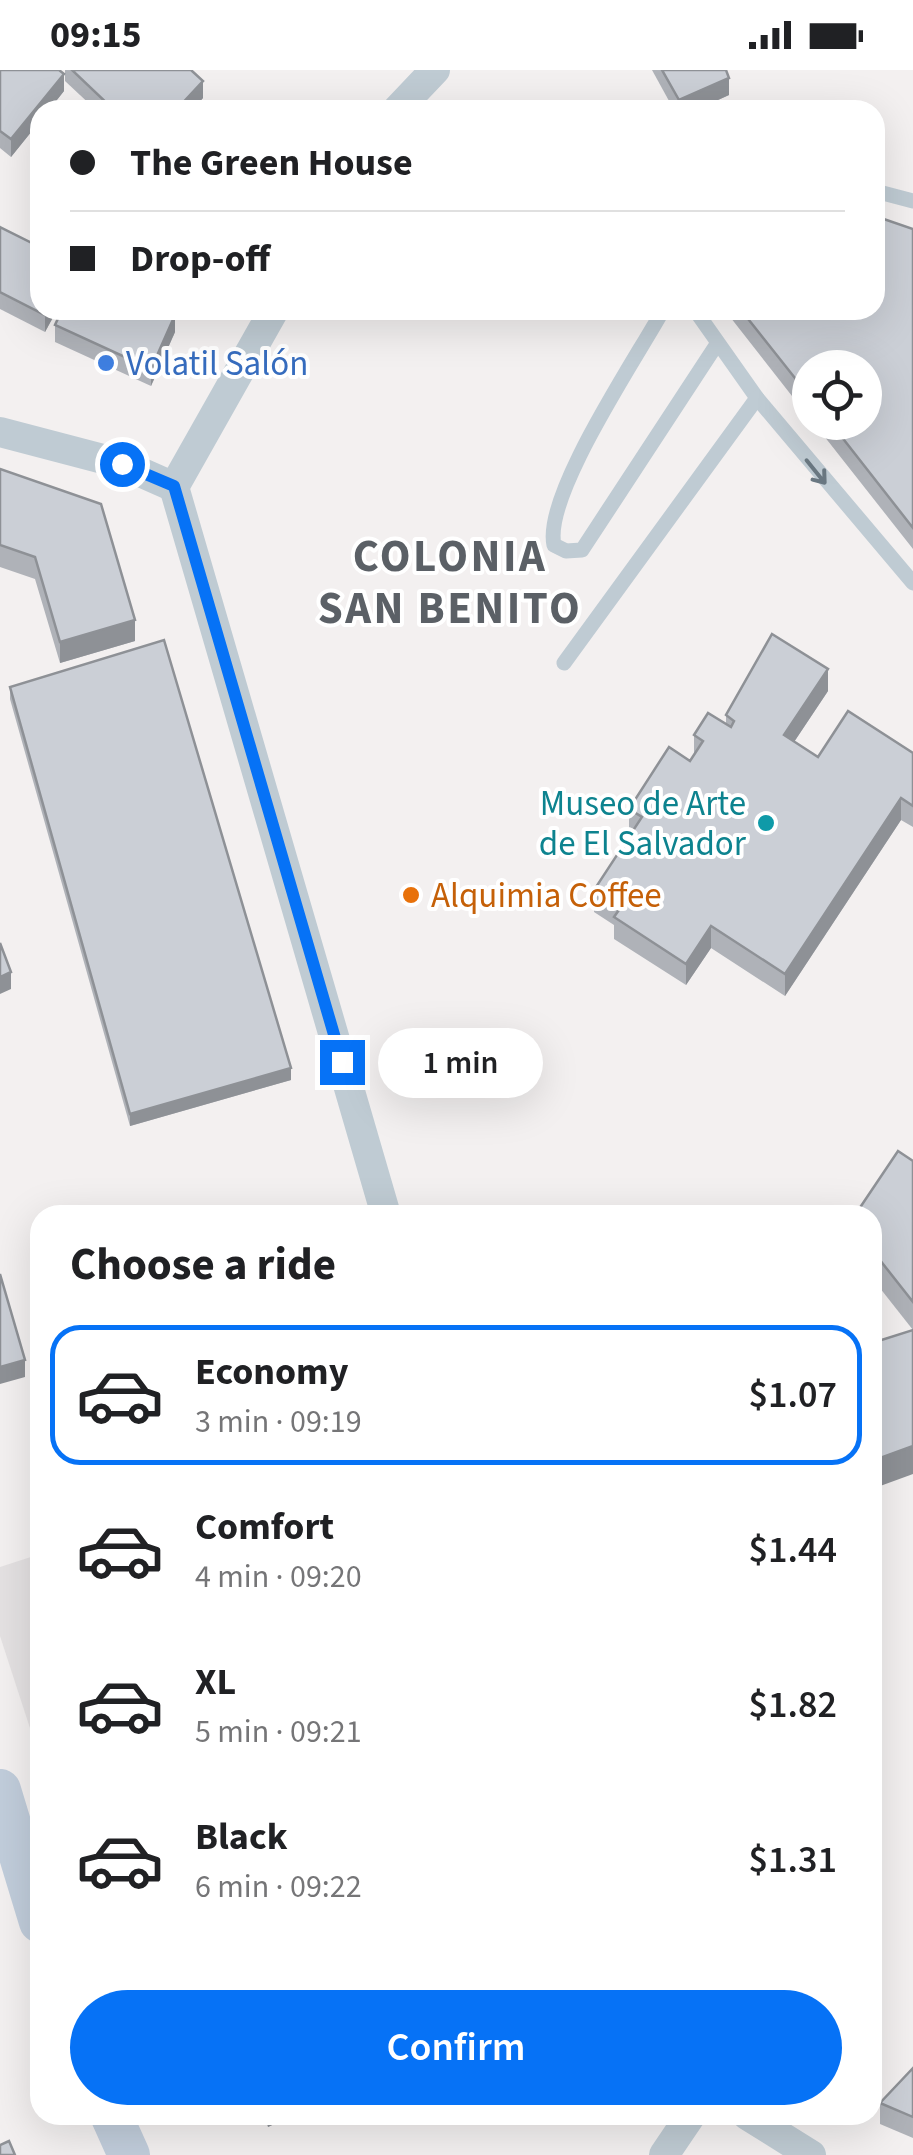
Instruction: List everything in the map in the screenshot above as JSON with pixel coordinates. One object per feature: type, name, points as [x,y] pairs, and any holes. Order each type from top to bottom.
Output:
[{"type":"street","points":[[406,100],[435,70]]},
{"type":"street","points":[[268,320],[174,486],[383,1205]]},
{"type":"street","points":[[0,432],[122,464],[174,486]]},
{"type":"street","points":[[0,1790],[30,1889]]},
{"type":"street","points":[[116,2125],[129,2155]]},
{"type":"street","points":[[664,2155],[684,2125]]},
{"type":"street","points":[[763,2125],[811,2155]]},
{"type":"lane","points":[[885,194],[913,201]]},
{"type":"lane","points":[[657,320],[560,493],[551,529],[554,545],[566,551],[582,550],[717,344]]},
{"type":"lane","points":[[701,320],[757,398],[913,583]]},
{"type":"lane","points":[[564,663],[757,398]]},
{"type":"shaded area","points":[[30,1557],[30,1728],[0,1636],[0,1567]]},
{"type":"building","points":[[0,70],[59,70],[64,74],[43,100],[30,100],[30,116],[11,139],[0,131]]},
{"type":"building","points":[[72,70],[191,70],[203,81],[185,100],[104,100]]},
{"type":"building","points":[[662,70],[726,70],[729,78],[679,100]]},
{"type":"building","points":[[885,219],[913,229],[913,528],[844,440],[882,440],[882,350],[792,350],[792,374],[749,320],[885,320]]},
{"type":"building","points":[[0,227],[30,242],[30,307],[0,292]]},
{"type":"building","points":[[57,320],[173,320],[151,369],[55,325]]},
{"type":"building","points":[[0,469],[101,504],[135,620],[60,642],[35,557],[0,545]]},
{"type":"building","name":"Museo de Arte de El Salvador","points":[[772,634],[828,669],[784,735],[818,757],[848,711],[913,753],[913,806],[901,798],[785,974],[711,926],[686,964],[614,917],[621,907],[594,890],[642,817],[629,809],[669,747],[690,761],[703,741],[694,735],[708,713],[731,727],[734,721],[726,715]]},
{"type":"building","points":[[164,640],[291,1068],[130,1114],[10,687]]},
{"type":"building","points":[[0,943],[11,972],[0,977]]},
{"type":"building","points":[[898,1151],[913,1161],[913,1302],[882,1263],[882,1205],[862,1205]]},
{"type":"building","points":[[0,1274],[25,1360],[0,1367]]},
{"type":"building","points":[[913,1330],[913,1446],[882,1457],[882,1340]]},
{"type":"building","points":[[913,2068],[913,2117],[882,2101]]},
{"type":"building","points":[[9,2141],[15,2155],[0,2155],[0,2145]]},
{"type":"place","name":"Volatil Salón","points":[[106,363]]},
{"type":"place","name":"Museo de Arte de El Salvador","points":[[766,823]]},
{"type":"place","name":"Alquimia Coffee","points":[[411,895]]},
{"type":"district","name":"COLONIA SAN BENITO","points":[[450,581]]},
{"type":"route","points":[[122,464],[174,486],[342,1062]]}]
